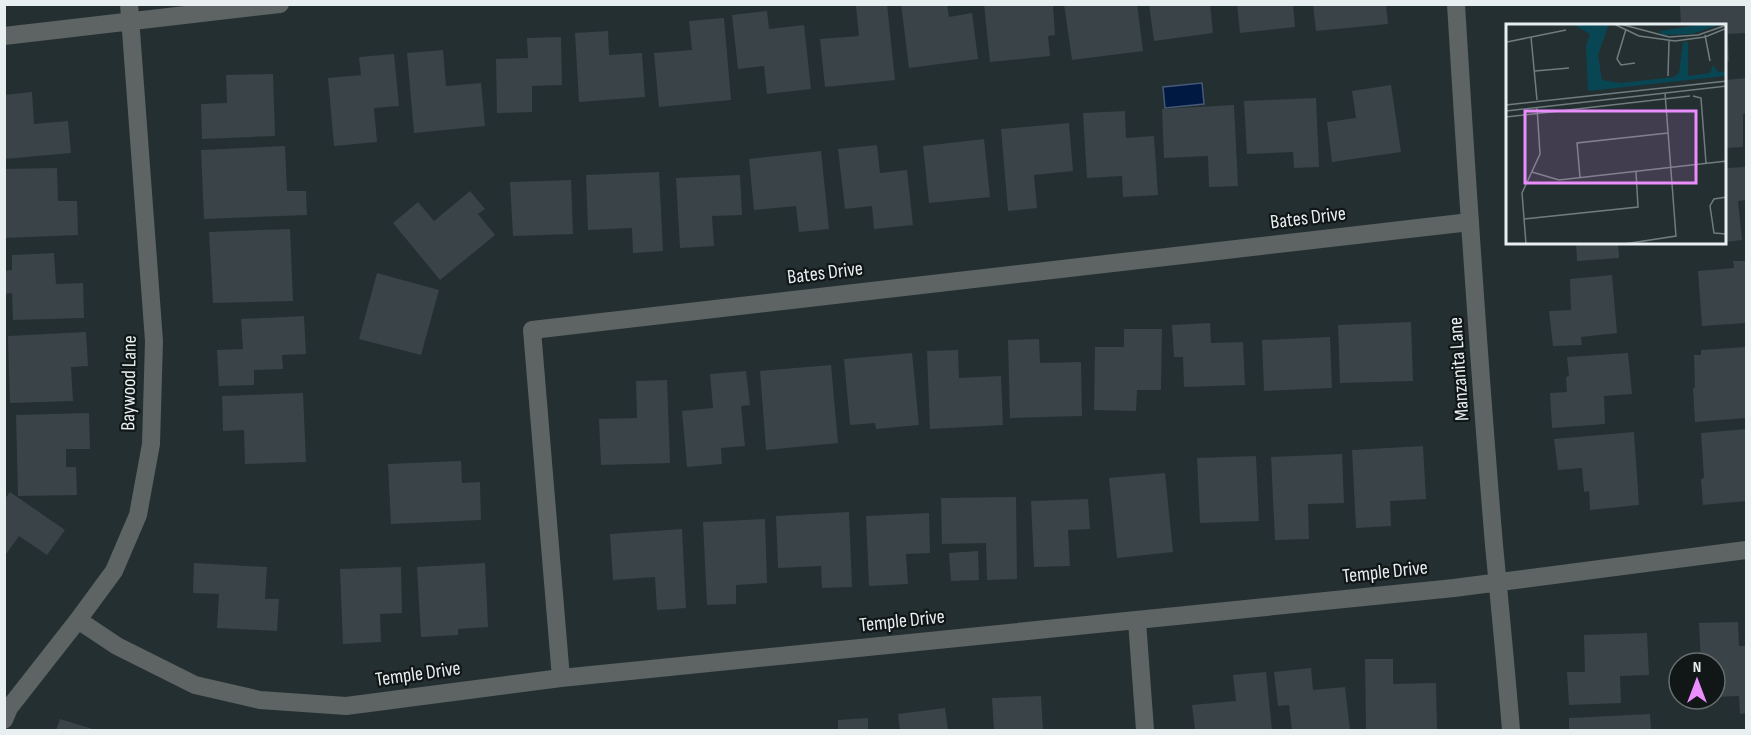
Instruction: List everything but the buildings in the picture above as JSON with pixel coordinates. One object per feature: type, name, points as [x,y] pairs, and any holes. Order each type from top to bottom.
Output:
[{"type":"street","points":[[4,36],[129,14],[280,4]]},
{"type":"street","name":"Manzanita Lane","points":[[1456,4],[1470,222],[1511,730]]},
{"type":"street","name":"Baywood Lane","points":[[4,720],[9,708],[114,571],[138,515],[151,444],[154,341],[129,14]]},
{"type":"street","name":"Bates Drive","points":[[561,678],[532,330],[1470,222]]},
{"type":"street","name":"Temple Drive","points":[[78,620],[117,646],[195,685],[260,700],[346,706],[561,678],[1137,621],[1499,582],[1746,550]]},
{"type":"street","points":[[1137,621],[1145,730]]},
{"type":"water","points":[[1202,83],[1204,104],[1165,108],[1163,87]]}]
